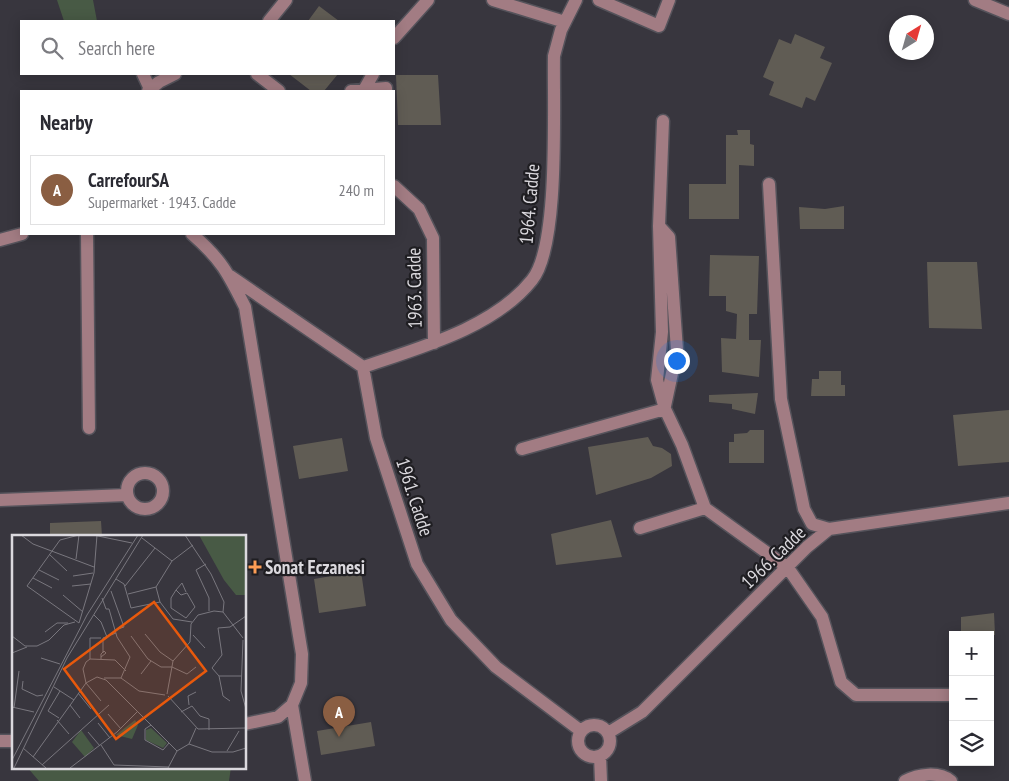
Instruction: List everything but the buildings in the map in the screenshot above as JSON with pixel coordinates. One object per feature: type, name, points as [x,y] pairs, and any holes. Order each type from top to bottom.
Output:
[{"type":"street","points":[[271,20],[286,0]]},
{"type":"street","points":[[395,37],[428,0]]},
{"type":"street","points":[[493,0],[565,22]]},
{"type":"street","name":"1964. Cadde","points":[[362,367],[434,343],[469,327],[504,305],[533,279],[541,264],[546,248],[551,215],[554,56],[565,22],[576,0]]},
{"type":"street","points":[[599,0],[659,26],[669,0]]},
{"type":"street","points":[[975,0],[1009,14]]},
{"type":"street","points":[[143,75],[149,90],[173,75]]},
{"type":"street","points":[[258,75],[278,90]]},
{"type":"street","points":[[359,90],[372,75]]},
{"type":"street","points":[[367,90],[386,88],[386,90]]},
{"type":"street","points":[[663,121],[659,226],[669,237],[677,350],[665,409],[682,445],[706,508],[788,568],[822,617],[841,682],[856,695],[949,695]]},
{"type":"street","points":[[769,184],[781,399],[804,509],[812,524],[829,530]]},
{"type":"street","name":"1963. Cadde","points":[[395,187],[418,209],[433,238],[434,343]]},
{"type":"street","points":[[0,240],[20,235]]},
{"type":"street","points":[[87,235],[89,428]]},
{"type":"street","points":[[193,235],[215,254],[230,276],[244,307],[302,654],[301,683],[292,705],[278,717],[258,723],[246,724]]},
{"type":"street","points":[[230,276],[362,367]]},
{"type":"street","name":"1961. Cadde","points":[[362,367],[376,438],[417,564],[451,620],[496,667],[581,731]]},
{"type":"street","points":[[522,449],[665,409]]},
{"type":"street","points":[[0,500],[127,495]]},
{"type":"street","name":"1966. Cadde","points":[[608,734],[642,712],[807,547],[829,530],[1009,503]]},
{"type":"street","points":[[640,528],[706,508]]},
{"type":"street","points":[[292,705],[304,781]]},
{"type":"street","points":[[595,725],[605,729],[608,734],[610,744],[605,754],[590,757],[581,751],[578,741],[581,731],[595,725]]},
{"type":"street","points":[[600,756],[601,781]]},
{"type":"street","points":[[905,781],[920,774],[946,777],[951,781]]},
{"type":"green space","points":[[57,0],[93,0],[97,20],[64,20]]},
{"type":"green space","points":[[28,768],[231,768],[229,781],[39,781]]},
{"type":"place","name":"Sonat Eczanesi","points":[[255,567]]},
{"type":"place","name":"CarrefourSA","points":[[339,737]]}]
